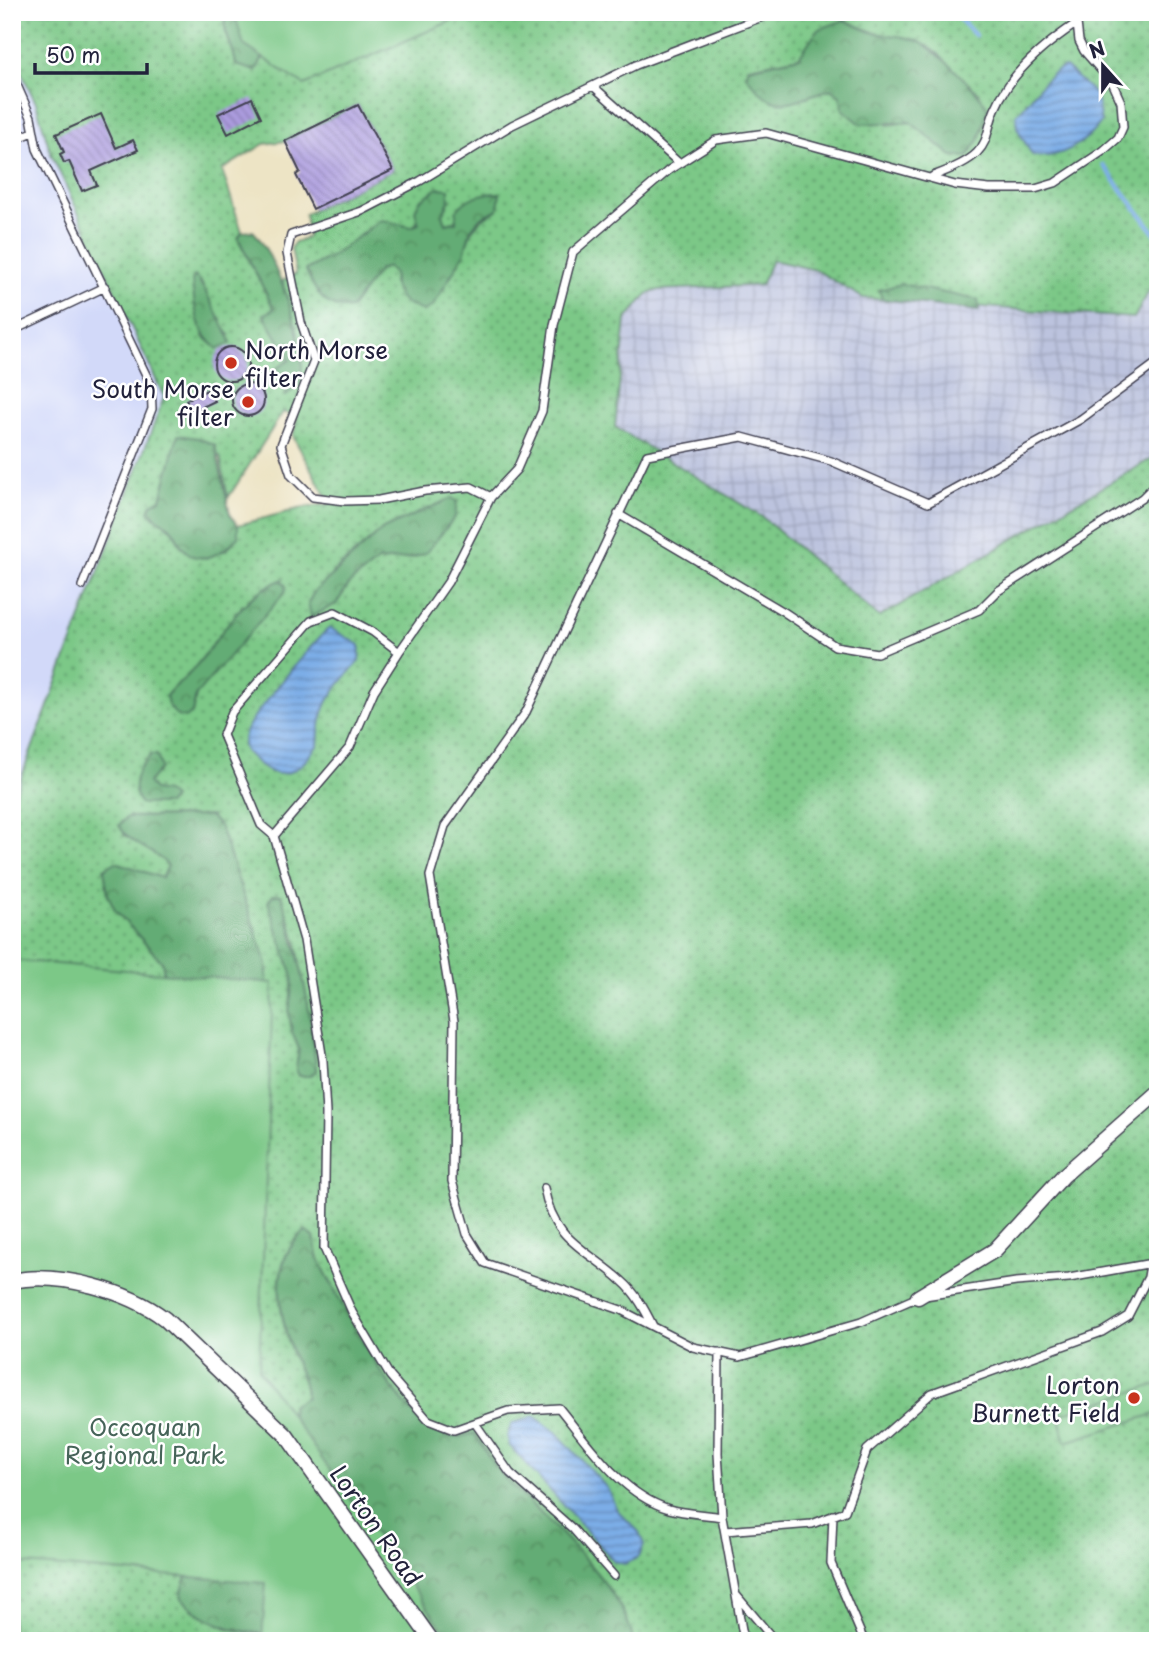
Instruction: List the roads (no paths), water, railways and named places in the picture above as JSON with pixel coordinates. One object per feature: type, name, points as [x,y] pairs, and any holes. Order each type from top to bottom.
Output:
[{"type":"street","points":[[918,1297],[995,1250],[1063,1176],[1158,1093]]},
{"type":"street","name":"Lorton Road","points":[[12,1281],[33,1278],[59,1280],[113,1292],[144,1304],[165,1319],[286,1435],[432,1641]]},
{"type":"lane","points":[[491,497],[471,487],[425,491],[379,500],[345,501],[313,496],[290,475],[281,445],[314,361],[301,322],[287,253],[291,235],[362,211],[420,181],[512,125],[636,65],[775,12]]},
{"type":"lane","points":[[932,177],[961,166],[978,155],[987,141],[998,103],[1009,83],[1060,35],[1077,23],[1084,12]]},
{"type":"lane","points":[[274,836],[350,747],[374,691],[447,582],[491,497],[517,469],[542,411],[554,325],[573,252],[679,163],[716,140],[766,133],[955,184],[989,189],[1035,189],[1070,174],[1118,138],[1123,127],[1121,102],[1114,84],[1084,51],[1079,41],[1077,23]]},
{"type":"lane","points":[[12,74],[31,117],[37,149],[151,385],[152,409],[82,586]]},
{"type":"lane","points":[[593,86],[679,163]]},
{"type":"lane","points":[[12,141],[33,132]]},
{"type":"lane","points":[[12,331],[105,287]]},
{"type":"lane","points":[[725,1531],[812,1524],[845,1511],[867,1450],[932,1393],[1102,1332],[1128,1315],[1154,1263],[918,1297],[861,1322],[740,1357],[693,1347],[621,1310],[485,1263],[467,1234],[452,1181],[454,1021],[430,876],[445,826],[526,712],[647,455],[742,437],[831,461],[928,503],[1082,419],[1158,362]]},
{"type":"lane","points":[[618,514],[835,646],[877,653],[979,610],[998,591],[1142,498],[1158,482]]},
{"type":"lane","points":[[399,652],[373,632],[335,612],[311,621],[232,712],[223,735],[261,825],[274,836],[304,940],[323,1061],[326,1113],[324,1248],[352,1312],[390,1376],[428,1420],[454,1430],[508,1411],[559,1408],[600,1459],[636,1493],[668,1508],[722,1517]]},
{"type":"lane","points":[[544,1188],[548,1209],[560,1230],[633,1292],[653,1326]]},
{"type":"lane","points":[[719,1352],[718,1453],[722,1517],[744,1641]]},
{"type":"lane","points":[[475,1423],[510,1473],[573,1529],[614,1576]]},
{"type":"lane","points":[[833,1516],[831,1563],[864,1641]]},
{"type":"lane","points":[[737,1595],[775,1641]]},
{"type":"water","points":[[1065,67],[1096,95],[1101,122],[1088,137],[1071,149],[1052,155],[1032,155],[1017,128],[1016,115],[1051,75]]},
{"type":"water","points":[[330,628],[360,645],[359,661],[341,681],[324,709],[318,746],[296,769],[288,773],[273,773],[245,751],[245,732],[277,688]]},
{"type":"water","points":[[534,1416],[556,1432],[607,1488],[617,1510],[639,1532],[644,1545],[639,1557],[624,1564],[614,1561],[510,1446],[507,1436],[512,1424]]},
{"type":"waterway","points":[[953,12],[975,35]]},
{"type":"waterway","points":[[1103,165],[1158,237]]},
{"type":"place","name":"North Morse filter","points":[[231,363]]},
{"type":"place","name":"South Morse filter","points":[[248,402]]},
{"type":"place","name":"Lorton Burnett Field","points":[[1134,1398]]},
{"type":"park label","name":"Occoquan Regional Park","points":[[145,1440]]}]
